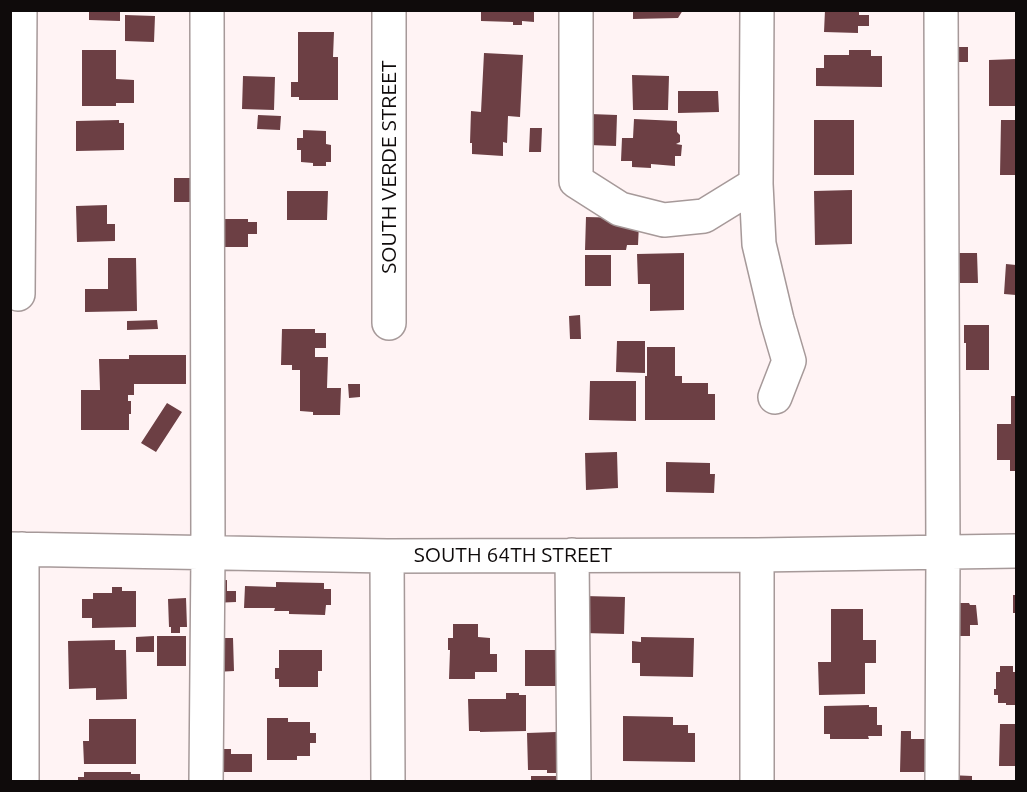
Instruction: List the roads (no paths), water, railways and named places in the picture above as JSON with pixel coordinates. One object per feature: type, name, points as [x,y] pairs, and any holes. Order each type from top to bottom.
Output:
[{"type":"street","points":[[18,294],[20,10]]},
{"type":"street","points":[[206,782],[207,10]]},
{"type":"street","name":"SOUTH VERDE STREET","points":[[389,10],[389,322]]},
{"type":"street","points":[[576,10],[576,181],[620,209],[664,220],[704,216],[756,184]]},
{"type":"street","points":[[757,10],[756,184],[759,244],[789,361],[776,397]]},
{"type":"street","points":[[941,10],[942,782]]},
{"type":"street","points":[[16,549],[22,782]]},
{"type":"street","name":"SOUTH 64TH STREET","points":[[16,549],[387,556],[757,555],[1017,551]]},
{"type":"street","points":[[572,555],[574,782]]},
{"type":"street","points":[[757,555],[757,782]]},
{"type":"street","points":[[387,556],[388,782]]}]
